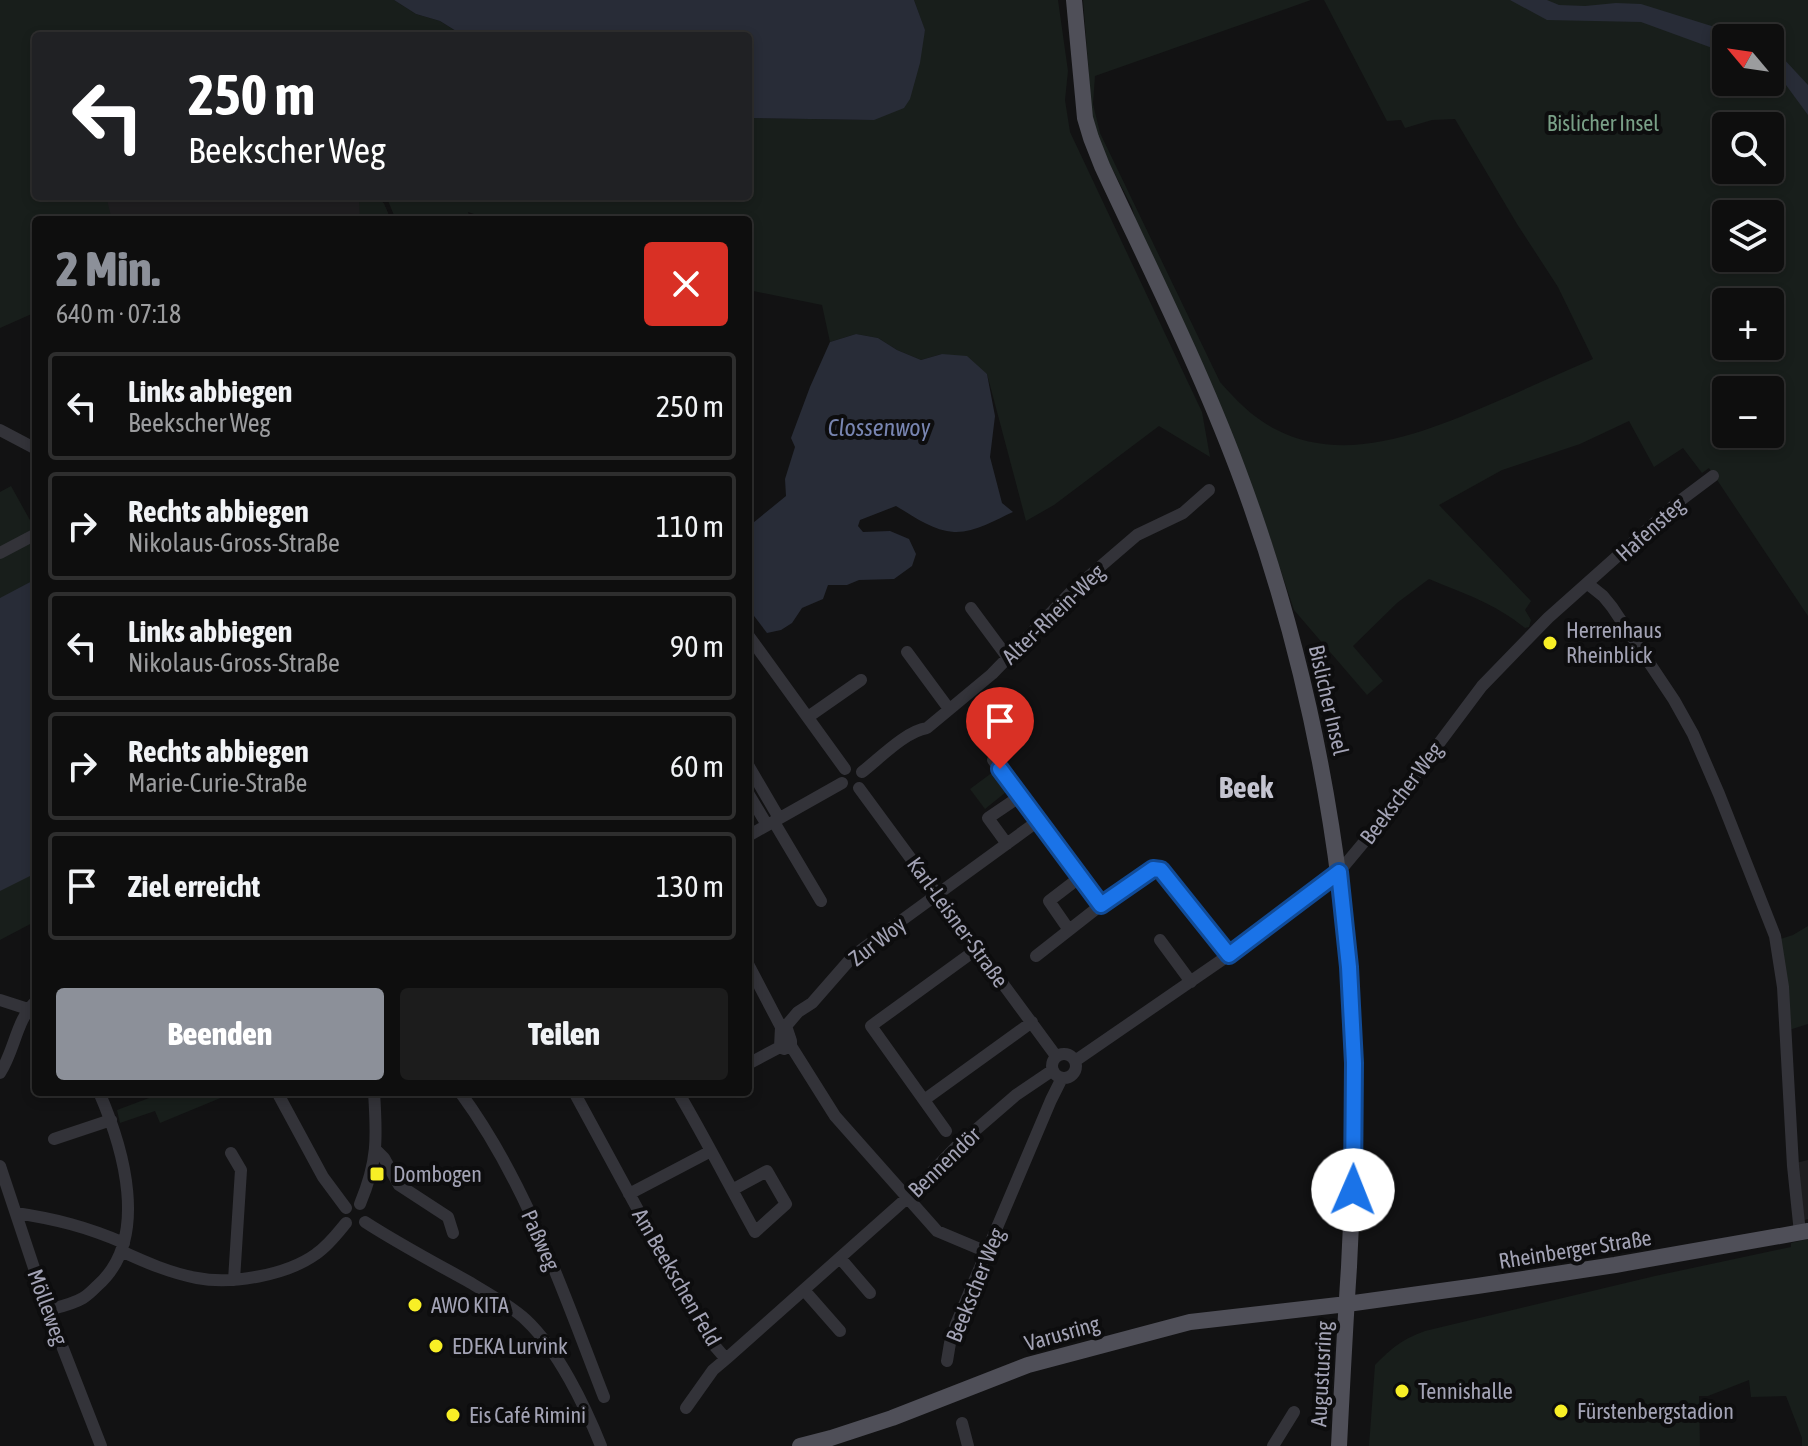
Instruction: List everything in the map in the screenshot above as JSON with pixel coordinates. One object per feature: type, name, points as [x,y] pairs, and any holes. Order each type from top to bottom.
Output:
[{"type":"main road","name":"Bislicher Insel","points":[[1074,0],[1082,96],[1091,138],[1204,386],[1237,469],[1280,597],[1319,754],[1339,872],[1349,967],[1354,1063],[1353,1190],[1347,1304]]},
{"type":"main road","name":"Rheinberger Straße","points":[[1347,1304],[1615,1265],[1804,1232]]},
{"type":"main road","name":"Varusring","points":[[800,1446],[892,1418],[1063,1354],[1190,1322],[1347,1304]]},
{"type":"main road","name":"Augustusring","points":[[1339,1446],[1347,1304]]},
{"type":"street","points":[[0,430],[32,447]]},
{"type":"street","name":"Hafensteg","points":[[1588,584],[1677,503],[1713,476]]},
{"type":"street","name":"Alter-Rhein-Weg","points":[[862,772],[910,734],[927,728],[992,674],[1073,590],[1137,535],[1183,513],[1209,490]]},
{"type":"street","points":[[0,553],[32,536]]},
{"type":"street","name":"Beekscher Weg","points":[[1075,1061],[1229,955],[1339,872],[1482,686],[1548,618],[1588,584]]},
{"type":"street","points":[[1588,584],[1612,607],[1693,734],[1775,936],[1783,987],[1793,1166],[1804,1232]]},
{"type":"street","points":[[971,608],[1008,658]]},
{"type":"street","points":[[752,640],[845,769]]},
{"type":"street","points":[[907,652],[949,709]]},
{"type":"street","points":[[808,717],[861,680]]},
{"type":"street","points":[[993,760],[1101,905]]},
{"type":"street","points":[[856,767],[862,772],[864,778],[859,788],[849,789],[842,783],[841,775],[845,769],[856,767]]},
{"type":"street","points":[[752,774],[773,822],[821,901]]},
{"type":"street","points":[[752,834],[842,783]]},
{"type":"street","name":"Karl-Leisner-Straße","points":[[859,788],[1056,1056]]},
{"type":"street","points":[[1007,844],[988,818],[1019,797]]},
{"type":"street","points":[[752,798],[773,822]]},
{"type":"street","name":"Zur Woy","points":[[783,1026],[812,1003],[854,955],[1038,821]]},
{"type":"street","points":[[1036,956],[1153,869],[1161,870],[1229,955]]},
{"type":"street","points":[[1069,930],[1049,901],[1079,878]]},
{"type":"street","points":[[1160,940],[1191,982]]},
{"type":"street","points":[[946,1131],[871,1026],[977,949]]},
{"type":"street","points":[[752,971],[791,1041],[785,1047],[752,1062]]},
{"type":"street","points":[[0,1000],[32,1008]]},
{"type":"street","points":[[0,1073],[32,1010]]},
{"type":"street","points":[[924,1100],[1032,1022]]},
{"type":"street","points":[[785,1047],[835,1116],[937,1231],[987,1252]]},
{"type":"street","points":[[1063,1053],[1071,1055],[1075,1061],[1074,1073],[1069,1077],[1058,1074],[1052,1063],[1056,1056],[1063,1053]]},
{"type":"street","name":"Beekscher Weg","points":[[947,1361],[956,1324],[1051,1100],[1058,1074]]},
{"type":"street","name":"Bennendör","points":[[686,1408],[713,1370],[907,1198],[956,1147],[1016,1095],[1058,1074]]},
{"type":"street","points":[[48,1310],[83,1298],[102,1282],[122,1247],[127,1220],[127,1183],[111,1120],[101,1096]]},
{"type":"street","points":[[279,1096],[323,1177],[346,1208]]},
{"type":"street","points":[[360,1204],[372,1172],[376,1150],[374,1096]]},
{"type":"street","name":"Paßweg","points":[[463,1096],[492,1138],[553,1264],[604,1397]]},
{"type":"street","name":"Am Beekschen Feld","points":[[576,1096],[707,1337],[726,1359]]},
{"type":"street","points":[[680,1096],[755,1232],[786,1204],[767,1171],[732,1190]]},
{"type":"street","points":[[54,1139],[111,1120]]},
{"type":"street","points":[[376,1150],[405,1190],[448,1217],[453,1233]]},
{"type":"street","name":"Am Beekschen Feld","points":[[629,1194],[711,1151]]},
{"type":"street","points":[[231,1153],[241,1170],[234,1280]]},
{"type":"street","name":"Mölleweg","points":[[0,1166],[48,1310],[101,1446]]},
{"type":"street","points":[[360,1204],[367,1216],[361,1226],[353,1227],[344,1218],[346,1208],[360,1204]]},
{"type":"street","points":[[16,1213],[76,1224],[171,1272],[197,1278],[234,1280],[300,1263],[316,1254],[346,1223]]},
{"type":"street","points":[[365,1222],[504,1302],[528,1321],[564,1371],[601,1446]]},
{"type":"street","points":[[840,1258],[870,1293]]},
{"type":"street","points":[[804,1290],[840,1331]]},
{"type":"street","points":[[1273,1446],[1294,1412]]},
{"type":"street","points":[[962,1423],[968,1446]]},
{"type":"shaded area","points":[[33,200],[380,200],[389,216],[37,216]]},
{"type":"shaded area","points":[[1808,1160],[1808,1219],[1801,1221],[1796,1163]]},
{"type":"green space","points":[[0,0],[394,0],[416,14],[440,21],[458,32],[32,32],[32,200],[107,200],[111,216],[32,216],[32,314],[0,328]]},
{"type":"green space","points":[[914,0],[1058,0],[1068,71],[1065,100],[1070,132],[1202,412],[1210,457],[1159,426],[1054,505],[1026,521],[987,374],[942,354],[921,360],[878,338],[856,334],[830,342],[822,305],[752,291],[752,216],[480,216],[468,212],[470,216],[394,216],[388,200],[752,200],[752,118],[874,120],[925,31]]},
{"type":"green space","points":[[1083,0],[1311,0],[1095,76],[1093,104],[1100,133],[1220,382],[1259,419],[1302,440],[1331,445],[1388,440],[1445,423],[1593,359],[1558,287],[1455,119],[1432,120],[1405,128],[1401,120],[1387,121],[1324,0],[1808,0],[1808,616],[1709,468],[1702,473],[1683,448],[1654,467],[1629,421],[1580,444],[1502,470],[1439,505],[1531,601],[1525,610],[1531,620],[1529,627],[1525,628],[1479,600],[1429,579],[1397,603],[1353,646],[1383,681],[1367,695],[1294,610],[1269,535],[1138,229],[1132,207],[1089,117]]},
{"type":"green space","points":[[359,200],[380,200],[389,216],[360,216]]},
{"type":"green space","points":[[11,486],[32,524],[32,533],[0,550],[0,492]]},
{"type":"green space","points":[[32,540],[32,923],[0,940],[0,557]]},
{"type":"green space","points":[[997,769],[1011,788],[985,809],[970,789]]},
{"type":"green space","points":[[1808,926],[1808,1024],[1789,1030],[1777,940]]},
{"type":"green space","points":[[225,1096],[160,1123],[155,1111],[120,1123],[117,1110],[149,1098]]},
{"type":"green space","points":[[1808,1239],[1808,1446],[1802,1446],[1802,1438],[1786,1396],[1751,1397],[1749,1380],[1708,1396],[1699,1396],[1700,1446],[1369,1446],[1375,1365],[1410,1338],[1425,1331],[1655,1276],[1791,1247],[1791,1243]]},
{"type":"water","points":[[394,0],[914,0],[925,30],[920,63],[910,99],[904,108],[874,120],[752,118],[752,32],[458,32],[440,21],[416,14]]},
{"type":"water","points":[[1510,0],[1547,0],[1559,5],[1585,6],[1641,4],[1712,26],[1712,48],[1641,22],[1547,20]]},
{"type":"water","points":[[1784,59],[1808,85],[1808,115],[1786,85]]},
{"type":"water","name":"Clossenwoy","points":[[856,334],[878,338],[921,360],[942,354],[967,356],[987,374],[995,416],[990,457],[1002,503],[1013,512],[962,532],[931,526],[896,506],[860,520],[858,526],[863,532],[890,531],[909,539],[916,554],[912,566],[894,579],[828,585],[823,599],[802,608],[792,623],[781,630],[767,633],[752,613],[752,524],[786,496],[785,479],[795,447],[791,438],[830,342]]},
{"type":"water","points":[[32,581],[32,875],[0,891],[0,598]]},
{"type":"place","name":"Herrenhaus Rheinblick","points":[[1550,643]]},
{"type":"place","name":"Dombogen","points":[[377,1174]]},
{"type":"place","name":"AWO KITA","points":[[415,1305]]},
{"type":"place","name":"EDEKA Lurvink","points":[[436,1346]]},
{"type":"place","name":"Tennishalle","points":[[1402,1391]]},
{"type":"place","name":"Fürstenbergstadion","points":[[1561,1411]]},
{"type":"place","name":"Eis Café Rimini","points":[[453,1415]]},
{"type":"district","name":"Beek","points":[[1246,788]]},
{"type":"route","points":[[1000,769],[1101,905],[1153,869],[1161,870],[1229,955],[1339,872],[1349,967],[1354,1063],[1353,1190]]}]
